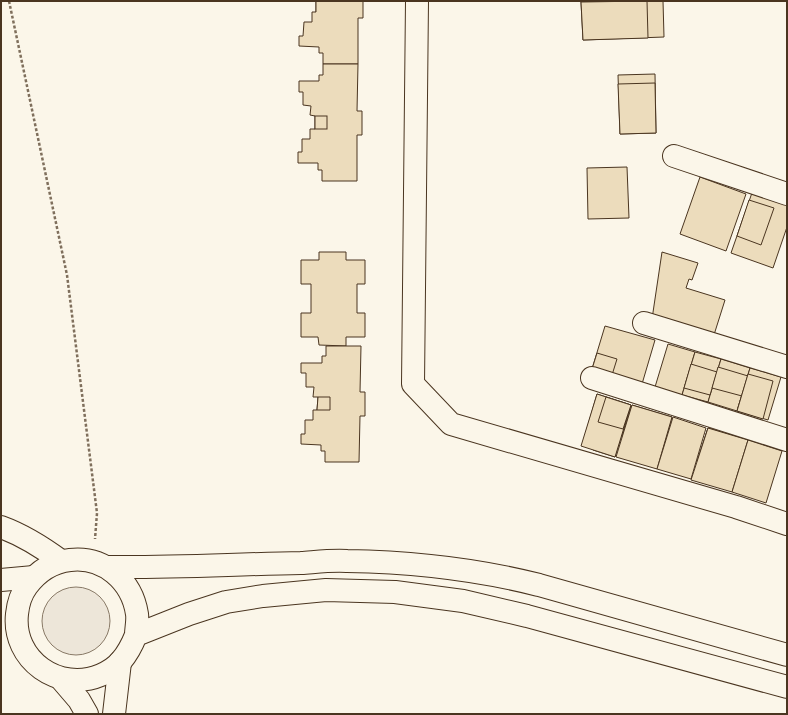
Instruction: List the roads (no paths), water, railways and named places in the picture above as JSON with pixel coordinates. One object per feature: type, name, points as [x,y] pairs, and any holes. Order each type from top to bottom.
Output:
[{"type":"main road","points":[[417,1],[413,384],[451,424],[736,507],[787,524]]},
{"type":"main road","points":[[674,156],[787,194]]},
{"type":"main road","points":[[644,323],[787,367]]},
{"type":"main road","points":[[592,378],[787,440]]},
{"type":"main road","points":[[1,527],[17,533],[40,546],[61,561]]},
{"type":"main road","points":[[100,564],[122,579],[133,596],[138,615],[136,635],[130,650],[120,662],[108,672],[93,678],[77,681],[62,679],[47,673],[34,663],[24,651],[11,640],[18,636],[16,620],[18,604],[24,590],[34,577],[46,567],[61,561],[77,559],[100,564],[183,566],[345,561],[398,562],[465,570],[503,576],[539,585],[787,655]]},
{"type":"main road","points":[[1,580],[34,577]]},
{"type":"main road","points":[[136,635],[189,614],[226,602],[263,596],[326,590],[395,592],[463,601],[528,616],[787,687]]},
{"type":"main road","points":[[114,714],[120,662]]},
{"type":"main road","points":[[62,679],[79,700],[87,714]]}]
